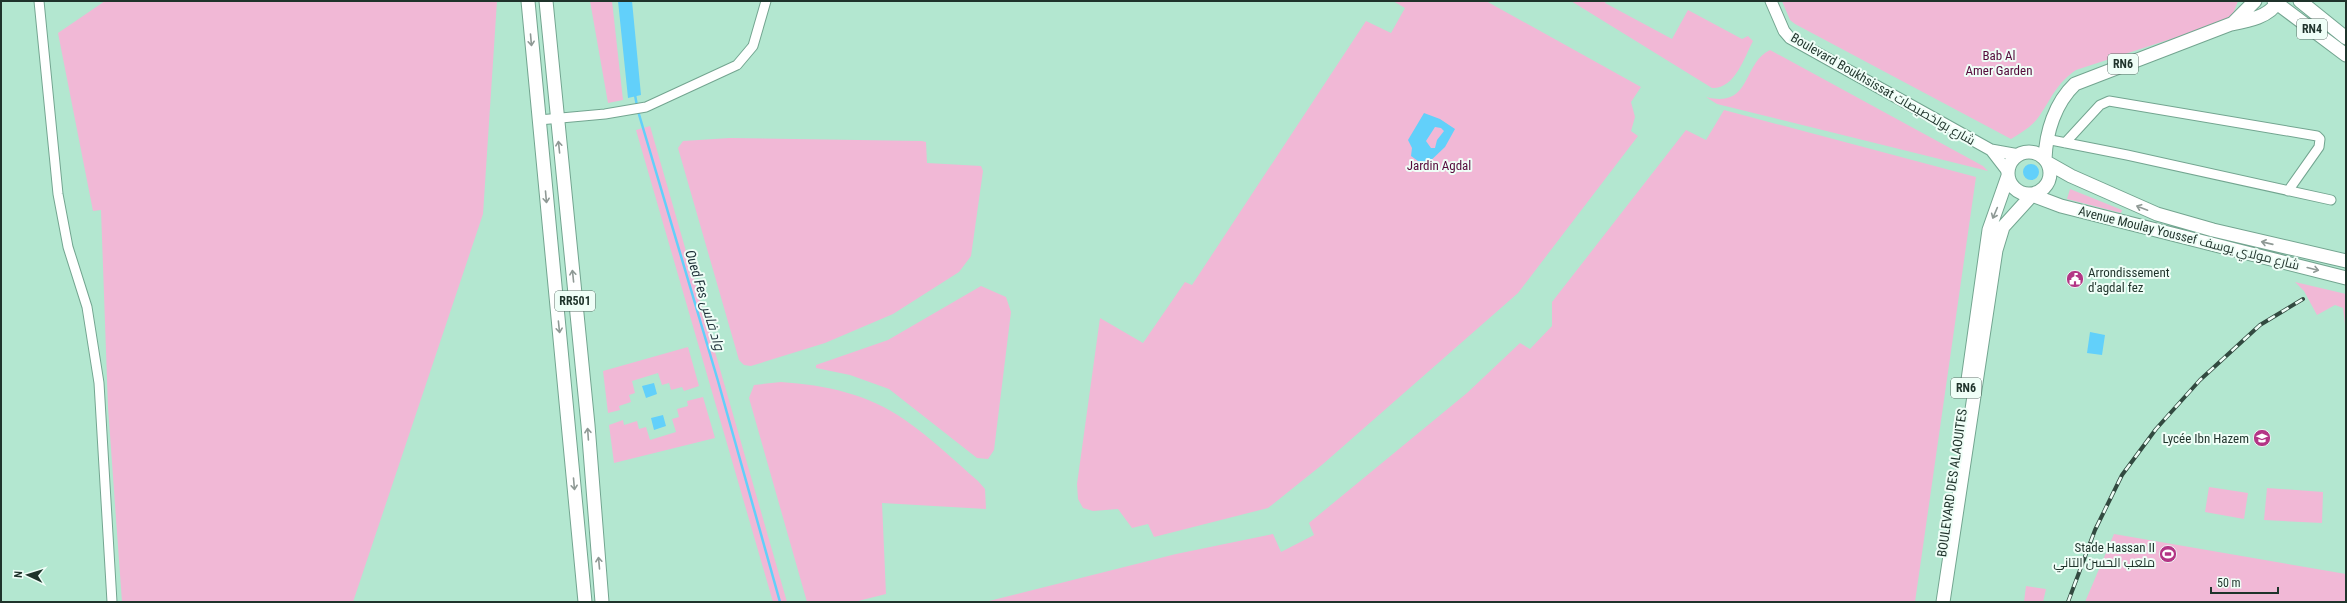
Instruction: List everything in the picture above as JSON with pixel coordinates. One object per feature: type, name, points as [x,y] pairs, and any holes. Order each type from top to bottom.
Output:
[{"type":"main road","name":"RR501","points":[[528,1],[585,602]]},
{"type":"main road","name":"RR501","points":[[546,1],[556,118],[587,417],[602,602]]},
{"type":"main road","points":[[2236,20],[2246,1]]},
{"type":"main road","name":"RN6","points":[[2236,20],[2255,1]]},
{"type":"main road","name":"RN4","points":[[2300,1],[2346,38]]},
{"type":"main road","name":"RN6","points":[[2032,195],[2044,189],[2048,183],[2050,170],[2047,161],[2046,139],[2060,102],[2075,84],[2236,20],[2256,18],[2273,9],[2276,2]]},
{"type":"main road","name":"RN4","points":[[2276,2],[2346,55]]},
{"type":"main road","name":"RN6","points":[[2008,174],[2013,159],[2046,139]]},
{"type":"main road","points":[[2022,153],[2033,152],[2047,161]]},
{"type":"main road","name":"Avenue Moulay Youssef شارع مولاي يوسف","points":[[2047,161],[2132,204],[2163,216],[2213,230],[2346,261]]},
{"type":"main road","points":[[2008,174],[2014,188],[2019,192],[2032,195]]},
{"type":"main road","name":"BOULEVARD DES ALAOUITES","points":[[1935,602],[1989,230],[2008,174]]},
{"type":"main road","name":"Avenue Moulay Youssef شارع مولاي يوسف","points":[[2032,195],[2061,206],[2346,278]]},
{"type":"main road","name":"BOULEVARD DES ALAOUITES","points":[[1943,602],[1996,250],[2003,227],[2032,195]]},
{"type":"street","points":[[39,1],[58,194],[68,247],[87,308],[99,383],[112,602]]},
{"type":"street","points":[[539,120],[630,111],[646,107],[736,65],[753,46],[766,1]]},
{"type":"street","name":"Boulevard Boukhsissat شارع بولخصيصات","points":[[1771,1],[1784,30],[1790,38],[1991,150]]},
{"type":"street","points":[[2064,143],[2100,105],[2109,100],[2317,136],[2320,139],[2319,147],[2288,191]]},
{"type":"street","points":[[2046,139],[2127,155],[2331,200]]},
{"type":"street","points":[[1991,150],[2022,153]]},
{"type":"street","points":[[1991,150],[2008,174]]},
{"type":"green space","points":[[105,1],[497,1],[483,214],[353,602],[122,602],[108,407],[101,210],[93,211],[58,33]]},
{"type":"green space","points":[[590,1],[612,1],[623,100],[608,103]]},
{"type":"green space","name":"Jardin Agdal","points":[[1393,1],[1486,1],[1641,87],[1631,102],[1635,117],[1631,131],[1638,136],[1518,293],[1323,464],[1268,508],[1154,537],[1148,524],[1132,528],[1118,509],[1093,511],[1083,508],[1078,499],[1077,484],[1100,318],[1143,343],[1185,282],[1192,285],[1366,21],[1391,33],[1405,8]]},
{"type":"green space","points":[[1571,1],[1606,1],[1605,3],[1672,39],[1688,10],[1742,39],[1748,36],[1753,41],[1742,64],[1733,78],[1720,87],[1712,88]]},
{"type":"green space","name":"Bab Al Amer Garden","points":[[1782,1],[2238,1],[2233,14],[2223,22],[2076,70],[2059,85],[2034,122],[2011,139],[1795,24],[1790,20]]},
{"type":"green space","points":[[1770,50],[1983,166],[1988,171],[1717,104],[1706,97],[1721,99],[1731,97],[1739,91],[1745,83],[1761,56]]},
{"type":"green space","points":[[1724,110],[1976,177],[1915,602],[985,602],[1176,554],[1273,534],[1281,552],[1314,535],[1309,523],[1467,393],[1520,343],[1530,349],[1552,326],[1552,302],[1686,130],[1706,140]]},
{"type":"green space","points":[[650,126],[787,602],[773,602],[636,130]]},
{"type":"green space","points":[[730,138],[922,141],[926,142],[927,163],[981,166],[983,171],[971,256],[959,272],[893,314],[825,343],[751,366],[744,365],[739,360],[678,148],[683,141]]},
{"type":"green space","points":[[2070,189],[2122,210],[2121,213],[2067,199]]},
{"type":"green space","points":[[2295,282],[2346,294],[2346,332],[2343,308],[2335,305],[2317,315],[2304,291]]},
{"type":"green space","points":[[981,286],[1006,297],[1011,312],[994,450],[988,459],[977,458],[889,389],[850,375],[816,368],[816,365],[888,340]]},
{"type":"green space","points":[[688,347],[699,386],[684,391],[682,387],[671,390],[669,383],[662,385],[658,373],[632,381],[635,393],[629,395],[631,402],[619,406],[620,410],[608,413],[603,371]]},
{"type":"green space","points":[[781,382],[798,383],[846,392],[861,397],[891,411],[924,434],[978,481],[985,489],[986,509],[882,503],[886,594],[854,602],[807,602],[749,398],[754,385]]},
{"type":"green space","points":[[703,397],[715,438],[614,463],[609,425],[623,420],[624,425],[637,421],[639,429],[646,427],[650,440],[676,432],[672,419],[679,417],[677,409],[688,406],[687,401]]},
{"type":"green space","points":[[2209,487],[2248,493],[2244,519],[2205,512]]},
{"type":"green space","points":[[2267,488],[2323,492],[2322,523],[2264,520]]},
{"type":"green space","name":"Stade Hassan II ملعب الحسن التاني","points":[[2114,534],[2346,574],[2346,602],[2085,602]]},
{"type":"green space","points":[[2026,586],[2046,589],[2043,602],[2024,602]]},
{"type":"water","points":[[618,1],[632,1],[641,95],[628,98]]},
{"type":"water","points":[[1424,113],[1440,119],[1455,129],[1445,147],[1425,166],[1411,156],[1412,148],[1408,140]],"holes":[[[1435,127],[1441,128],[1444,131],[1437,140],[1435,148],[1431,148],[1426,141]]]},
{"type":"water","points":[[2028,164],[2034,164],[2039,169],[2037,178],[2034,180],[2028,180],[2023,175],[2023,169]]},
{"type":"water","points":[[2090,332],[2105,335],[2102,355],[2087,353]]},
{"type":"water","points":[[654,383],[657,394],[646,398],[642,386]]},
{"type":"water","points":[[663,415],[666,426],[654,430],[651,418]]},
{"type":"waterway","name":"Oued Fes واد فاس","points":[[635,95],[637,106]]},
{"type":"waterway","name":"Oued Fes واد فاس","points":[[638,111],[718,381],[780,602]]},
{"type":"railway","points":[[2068,602],[2095,530],[2122,475],[2156,429],[2200,380],[2260,325],[2303,299]]},
{"type":"place","name":"Arrondissement d'agdal fez","points":[[2075,279]]},
{"type":"place","name":"Lycée Ibn Hazem","points":[[2262,438]]},
{"type":"place","name":"Stade Hassan II ملعب الحسن التاني","points":[[2168,554]]}]
